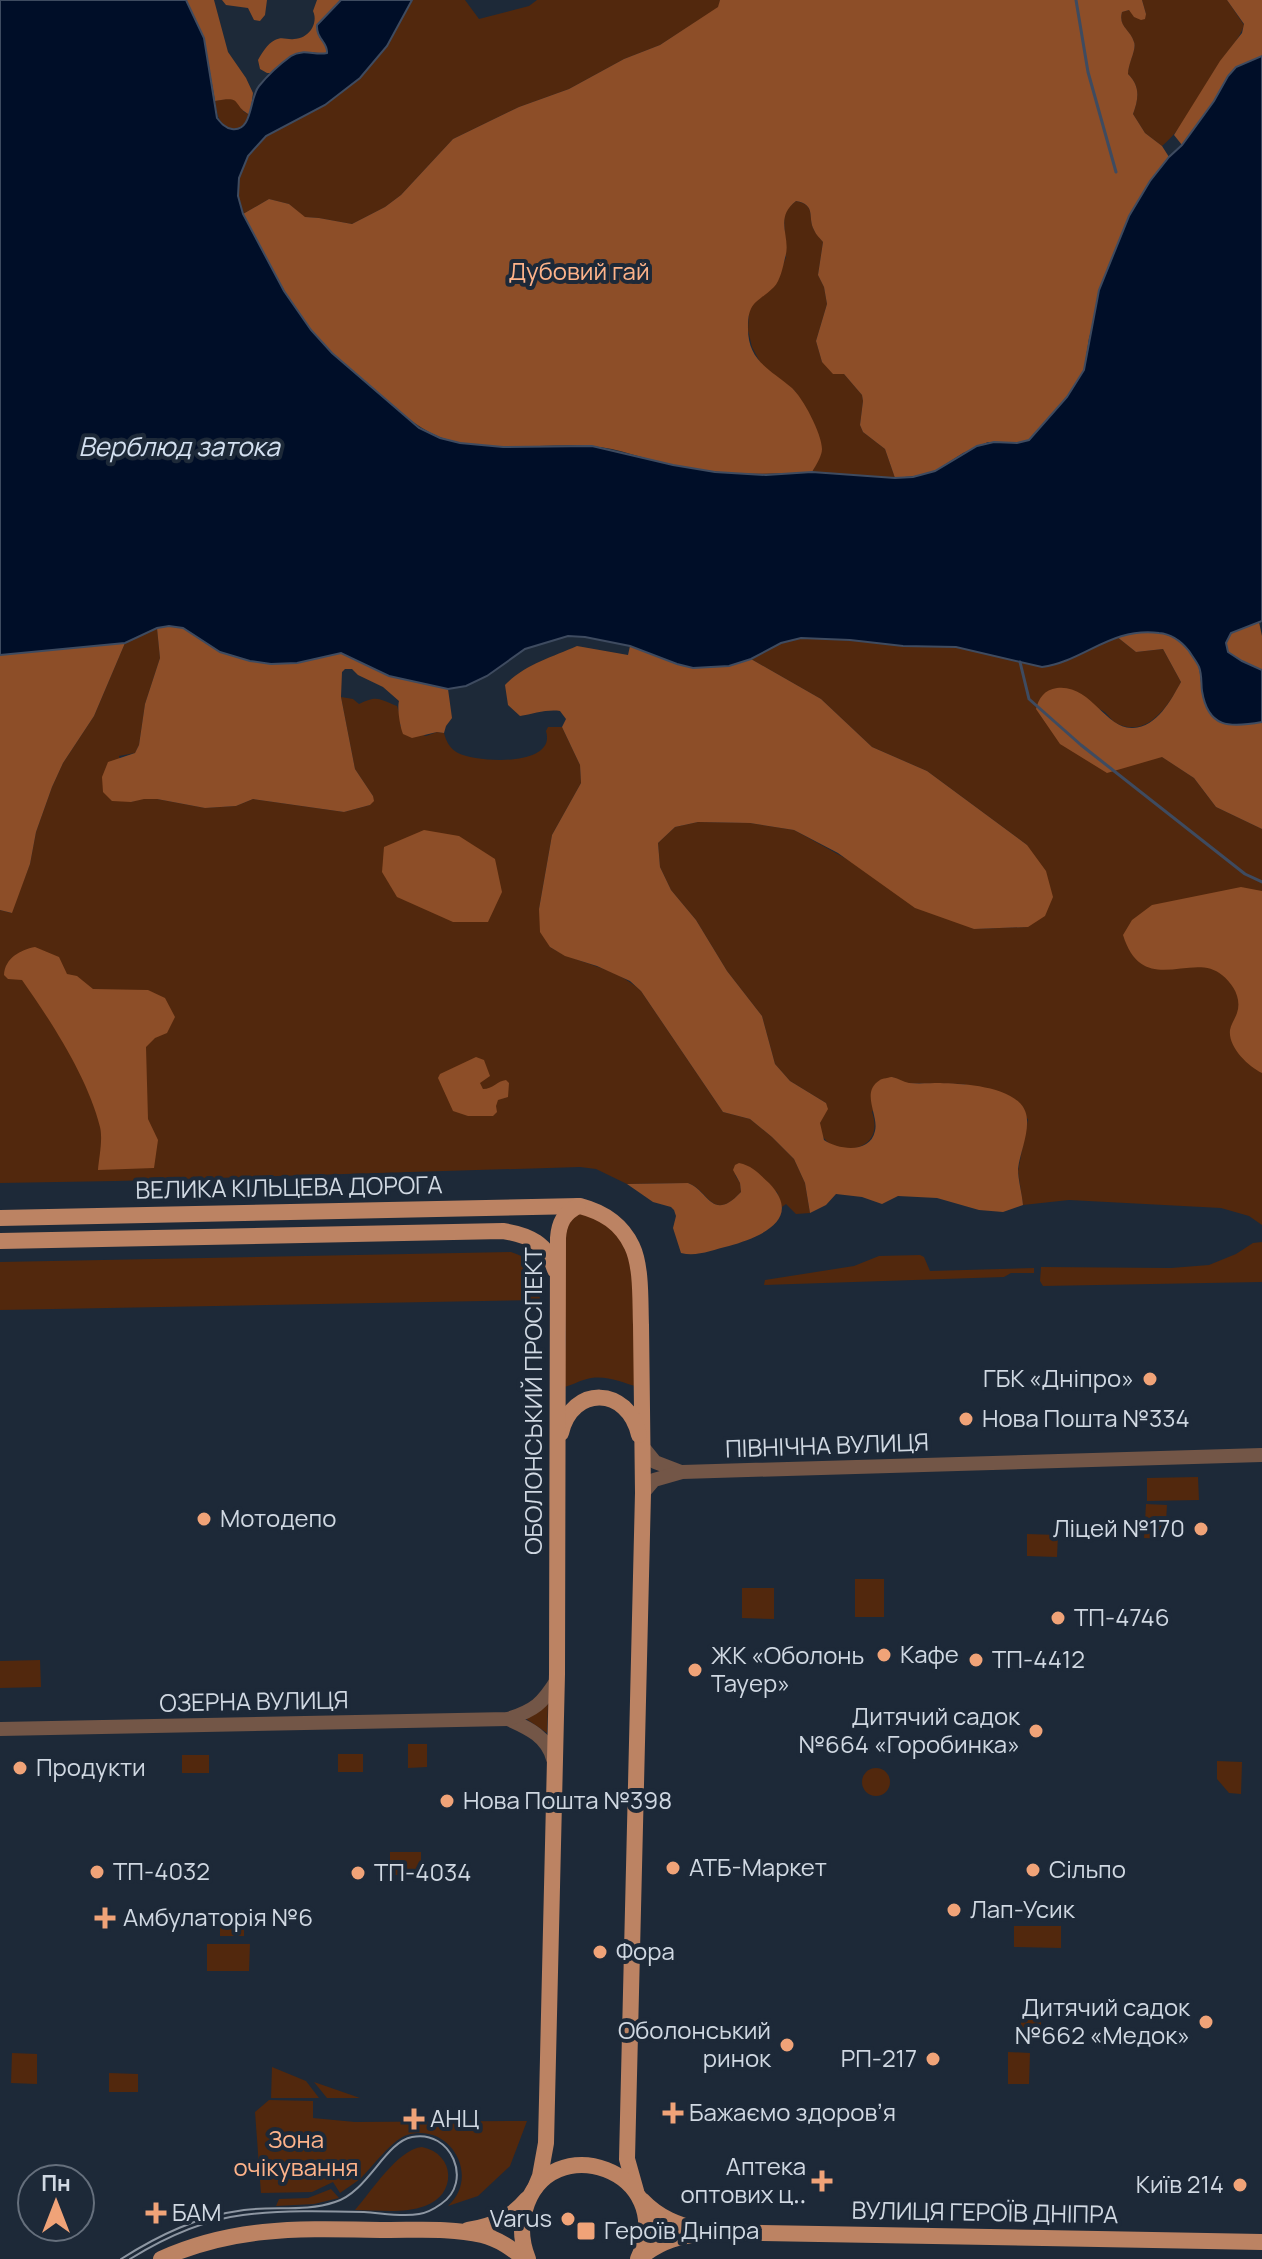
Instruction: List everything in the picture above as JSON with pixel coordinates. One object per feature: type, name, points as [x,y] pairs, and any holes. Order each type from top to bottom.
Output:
[{"type":"main road","name":"ВЕЛИКА КІЛЬЦЕВА ДОРОГА","points":[[0,1218],[580,1206]]},
{"type":"main road","name":"ОБОЛОНСЬКИЙ ПРОСПЕКТ","points":[[526,2259],[522,2226],[540,2176],[546,2143],[557,1680],[559,1227],[567,1213],[580,1206]]},
{"type":"main road","points":[[580,1206],[610,1218],[623,1231],[638,1263],[643,1493],[627,2159],[644,2210],[646,2234],[639,2259]]},
{"type":"main road","name":"ВЕЛИКА КІЛЬЦЕВА ДОРОГА","points":[[0,1241],[503,1231],[521,1234],[545,1249],[553,1260],[557,1276]]},
{"type":"main road","points":[[558,1447],[569,1413],[581,1402],[602,1398],[615,1401],[633,1416],[642,1446]]},
{"type":"main road","name":"ВУЛИЦЯ ГЕРОЇВ ДНІПРА","points":[[532,2192],[553,2174],[572,2166],[602,2167],[618,2174],[653,2212],[669,2221],[708,2232]]},
{"type":"main road","points":[[459,2231],[497,2223],[518,2210],[532,2192]]},
{"type":"main road","points":[[161,2259],[215,2239],[267,2230],[459,2231],[499,2241],[526,2259]]},
{"type":"main road","name":"ВУЛИЦЯ ГЕРОЇВ ДНІПРА","points":[[639,2259],[654,2247],[675,2237],[708,2232],[1262,2242]]},
{"type":"street","points":[[642,1446],[655,1462],[682,1472]]},
{"type":"street","name":"ПІВНІЧНА ВУЛИЦЯ","points":[[643,1493],[654,1480],[682,1472],[1262,1455]]},
{"type":"street","points":[[508,1719],[531,1712],[542,1703],[557,1680]]},
{"type":"street","points":[[508,1719],[543,1739],[551,1749],[554,1763]]},
{"type":"street","name":"ОЗЕРНА ВУЛИЦЯ","points":[[0,1729],[508,1719]]},
{"type":"green space","points":[[186,0],[214,0],[228,52],[253,93],[250,115],[234,100],[215,101],[204,38]]},
{"type":"green space","points":[[222,0],[267,0],[265,15],[260,21],[254,20],[248,8],[226,5]]},
{"type":"green space","points":[[317,0],[341,0],[319,23],[319,37],[327,47],[327,53],[297,54],[272,73],[260,69],[258,60],[272,42],[280,38],[299,38],[311,30]]},
{"type":"green space","points":[[412,0],[465,0],[479,19],[529,6],[537,0],[720,0],[719,7],[660,45],[624,59],[569,89],[519,107],[453,139],[401,195],[352,224],[304,217],[289,204],[269,199],[243,214],[238,196],[239,178],[248,156],[266,136],[325,105],[387,46]]},
{"type":"green space","name":"Дубовий гай","points":[[720,0],[1142,0],[1145,19],[1134,17],[1129,10],[1122,12],[1121,17],[1135,45],[1128,74],[1137,92],[1133,114],[1145,133],[1162,146],[1169,157],[1129,216],[1089,338],[1084,370],[1067,397],[1029,440],[1017,443],[988,442],[935,471],[895,478],[885,449],[863,432],[860,425],[862,395],[844,374],[833,374],[822,362],[816,341],[827,304],[818,275],[823,242],[814,230],[807,205],[796,201],[789,208],[784,221],[787,250],[781,274],[774,287],[750,311],[749,338],[751,348],[761,363],[792,388],[811,417],[822,449],[812,472],[725,472],[673,465],[601,447],[507,447],[446,439],[416,424],[344,364],[300,316],[243,214],[269,199],[289,204],[305,217],[352,224],[401,195],[453,139],[519,107],[569,89],[624,59],[660,45],[718,7]]},
{"type":"green space","points":[[1142,0],[1227,0],[1244,25],[1187,117],[1162,146],[1145,133],[1133,114],[1137,92],[1128,74],[1135,45],[1121,17],[1122,12],[1129,10],[1146,14]]},
{"type":"green space","points":[[1227,0],[1262,0],[1262,56],[1236,67],[1182,145],[1174,135],[1220,61],[1242,33],[1244,24]]},
{"type":"green space","points":[[230,98],[250,115],[239,129],[224,125],[217,112],[215,101]]},
{"type":"green space","points":[[796,201],[809,209],[814,230],[823,242],[818,275],[827,304],[816,341],[822,362],[844,374],[862,395],[860,425],[863,432],[885,449],[895,478],[812,472],[821,454],[795,391],[762,366],[752,347],[748,330],[749,311],[777,281],[786,257],[784,216]]},
{"type":"green space","points":[[1259,622],[1262,670],[1235,657],[1226,647],[1226,641],[1233,633]]},
{"type":"green space","points":[[157,628],[160,658],[145,704],[139,745],[135,753],[119,756],[131,802],[144,798],[157,799],[205,808],[236,806],[253,799],[344,812],[370,805],[373,796],[355,769],[341,697],[353,699],[359,704],[378,699],[397,706],[400,726],[426,736],[444,733],[455,751],[482,759],[528,756],[540,751],[546,743],[548,727],[562,727],[580,765],[581,783],[552,835],[539,909],[550,947],[620,976],[641,991],[723,1112],[750,1119],[794,1159],[805,1183],[810,1213],[796,1214],[786,1204],[782,1207],[777,1192],[735,1175],[741,1192],[724,1205],[717,1205],[688,1183],[627,1184],[596,1169],[580,1167],[0,1183],[0,910],[11,913],[30,864],[36,832],[52,787],[63,763],[94,716],[125,643]]},
{"type":"green space","points":[[157,628],[183,628],[220,652],[250,661],[297,663],[341,653],[389,676],[448,689],[452,718],[444,733],[412,738],[403,734],[399,701],[383,687],[352,669],[345,669],[342,672],[341,697],[355,769],[373,796],[374,801],[370,805],[344,812],[253,799],[236,806],[205,808],[157,799],[112,801],[103,792],[102,777],[108,762],[135,753],[139,745],[145,704],[160,658]]},
{"type":"green space","points":[[1161,633],[1181,640],[1199,666],[1202,691],[1219,722],[1262,722],[1262,829],[1216,807],[1194,778],[1162,757],[1107,773],[1060,744],[1036,709],[1045,693],[1057,688],[1079,693],[1123,727],[1142,726],[1156,718],[1181,682],[1163,649],[1136,652],[1116,636]]},
{"type":"green space","points":[[1116,636],[1136,652],[1163,649],[1181,682],[1164,709],[1139,727],[1118,724],[1101,710],[1084,705],[1194,778],[1216,807],[1262,829],[1262,1225],[1249,1216],[1221,1208],[1069,1200],[1023,1205],[1018,1171],[1028,1119],[964,1084],[906,1083],[892,1077],[872,1112],[875,1127],[864,1145],[843,1148],[832,1145],[824,1139],[820,1129],[826,1103],[790,1081],[775,1064],[762,1016],[727,971],[696,920],[671,890],[660,867],[658,843],[675,827],[698,822],[750,823],[794,830],[974,929],[1028,927],[1027,845],[927,771],[872,747],[821,699],[751,659],[781,643],[801,638],[956,647],[1042,667],[1055,665]]},
{"type":"green space","points":[[125,643],[94,716],[63,763],[52,787],[12,913],[0,910],[0,655]]},
{"type":"green space","points":[[577,646],[628,655],[630,646],[677,664],[729,666],[751,659],[821,699],[872,747],[927,771],[1027,845],[1046,871],[1053,897],[1045,916],[1028,927],[974,929],[915,908],[838,853],[794,830],[750,823],[698,822],[675,827],[658,843],[660,867],[671,890],[696,920],[727,971],[762,1016],[775,1064],[790,1081],[826,1103],[828,1109],[820,1123],[824,1140],[845,1148],[867,1144],[876,1125],[871,1091],[882,1079],[892,1077],[909,1083],[964,1084],[992,1089],[1016,1100],[1024,1109],[1027,1120],[1018,1169],[1023,1205],[1003,1212],[979,1210],[937,1198],[898,1196],[882,1204],[862,1197],[836,1194],[826,1205],[810,1213],[805,1183],[794,1159],[750,1119],[723,1112],[641,991],[630,981],[565,956],[550,947],[540,932],[539,909],[552,835],[581,783],[580,765],[562,727],[566,719],[560,711],[520,716],[508,705],[505,685],[530,667]]},
{"type":"green space","points":[[424,830],[459,836],[495,859],[502,892],[488,922],[453,922],[397,897],[382,872],[384,847]]},
{"type":"green space","points":[[1241,887],[1262,891],[1262,1073],[1245,1061],[1232,1043],[1230,1030],[1238,1002],[1236,992],[1222,975],[1197,967],[1169,970],[1143,965],[1132,954],[1123,935],[1132,920],[1152,905]]},
{"type":"green space","points":[[35,947],[59,957],[67,974],[77,976],[93,989],[148,990],[165,998],[175,1017],[167,1033],[155,1038],[146,1047],[148,1119],[158,1140],[154,1168],[98,1170],[100,1127],[78,1070],[22,980],[8,979],[4,975],[7,964],[14,956]]},
{"type":"green space","points":[[476,1057],[484,1060],[490,1076],[480,1083],[483,1089],[506,1080],[509,1083],[508,1097],[498,1100],[497,1112],[493,1116],[468,1116],[453,1111],[438,1078],[440,1074]]},
{"type":"green space","points":[[739,1163],[752,1168],[779,1196],[782,1207],[780,1217],[765,1232],[753,1238],[705,1252],[681,1253],[673,1228],[674,1210],[653,1202],[627,1184],[688,1183],[712,1202],[723,1205],[741,1192],[733,1170]]},
{"type":"green space","points":[[575,1214],[585,1214],[609,1226],[624,1244],[632,1268],[638,1387],[600,1377],[563,1387],[566,1337],[562,1234]]},
{"type":"green space","points":[[1262,1242],[1262,1282],[1043,1286],[1040,1281],[1041,1267],[1171,1268],[1209,1265],[1253,1243]]},
{"type":"green space","points":[[511,1252],[532,1264],[539,1282],[540,1300],[0,1310],[0,1262]]},
{"type":"green space","points":[[920,1255],[930,1271],[1034,1268],[1034,1273],[1011,1273],[1004,1277],[764,1285],[765,1280],[854,1266],[879,1256]]},
{"type":"green space","points":[[1198,1477],[1199,1500],[1147,1501],[1147,1478]]},
{"type":"green space","points":[[1146,1504],[1167,1505],[1165,1539],[1144,1538]]},
{"type":"green space","points":[[1027,1534],[1058,1535],[1057,1557],[1027,1556]]},
{"type":"green space","points":[[855,1579],[884,1579],[884,1617],[855,1617]]},
{"type":"green space","points":[[742,1588],[774,1588],[774,1619],[742,1618]]},
{"type":"green space","points":[[40,1660],[41,1687],[0,1688],[0,1661]]},
{"type":"green space","points":[[548,1704],[547,1733],[525,1718]]},
{"type":"green space","points":[[408,1744],[427,1744],[427,1767],[408,1768]]},
{"type":"green space","points":[[338,1754],[363,1754],[363,1772],[338,1772]]},
{"type":"green space","points":[[182,1755],[209,1755],[209,1773],[182,1773]]},
{"type":"green space","points":[[1217,1761],[1242,1762],[1241,1794],[1229,1793],[1217,1779]]},
{"type":"green space","points":[[876,1768],[886,1772],[890,1782],[886,1792],[876,1796],[866,1792],[862,1782],[866,1772]]},
{"type":"green space","points":[[390,1852],[421,1852],[421,1875],[390,1875]]},
{"type":"green space","points":[[220,1913],[244,1913],[244,1936],[220,1936]]},
{"type":"green space","points":[[1014,1926],[1061,1926],[1061,1948],[1014,1947]]},
{"type":"green space","points":[[207,1944],[250,1944],[249,1971],[207,1971]]},
{"type":"green space","points":[[1021,2017],[1041,2017],[1041,2040],[1021,2040]]},
{"type":"green space","points":[[1008,2052],[1030,2053],[1029,2084],[1008,2084]]},
{"type":"green space","points":[[12,2053],[37,2054],[37,2084],[11,2083]]},
{"type":"green space","points":[[272,2067],[306,2081],[319,2098],[271,2098]]},
{"type":"green space","points":[[109,2073],[138,2074],[138,2092],[109,2092]]},
{"type":"green space","points":[[314,2082],[360,2098],[327,2098]]},
{"type":"green space","name":"Зона очікування","points":[[269,2100],[313,2101],[313,2118],[355,2122],[527,2121],[510,2166],[478,2196],[448,2206],[462,2180],[461,2167],[448,2144],[436,2136],[422,2133],[407,2135],[395,2142],[361,2178],[340,2193],[333,2182],[312,2192],[261,2193],[255,2112]]},
{"type":"green space","points":[[422,2147],[433,2151],[446,2166],[447,2184],[435,2201],[408,2210],[355,2210],[394,2163]]},
{"type":"green space","points":[[331,2189],[339,2198],[314,2204],[276,2206],[279,2199],[308,2198]]},
{"type":"water","name":"Верблюд затока","points":[[0,0],[186,0],[204,38],[217,118],[225,126],[239,129],[247,120],[259,86],[287,59],[300,53],[327,53],[317,25],[341,0],[412,0],[387,46],[360,78],[325,105],[266,136],[248,156],[239,178],[238,196],[243,214],[284,291],[311,330],[332,353],[419,428],[440,438],[503,447],[592,446],[715,472],[766,475],[812,472],[913,477],[935,471],[977,446],[1029,440],[1067,397],[1084,370],[1099,290],[1129,216],[1150,181],[1182,145],[1236,67],[1262,56],[1262,621],[1231,633],[1226,643],[1228,652],[1262,670],[1262,722],[1230,725],[1215,719],[1205,703],[1200,670],[1189,651],[1168,635],[1142,632],[1126,635],[1057,664],[1042,667],[956,647],[801,638],[781,643],[751,659],[729,666],[693,668],[630,646],[568,636],[525,649],[487,676],[466,686],[448,689],[389,676],[341,653],[297,663],[250,661],[220,652],[183,628],[169,626],[157,628],[125,643],[0,655]]},
{"type":"waterway","points":[[1076,0],[1088,72],[1116,172]]},
{"type":"waterway","points":[[1020,662],[1029,699],[1081,745],[1245,874],[1262,882]]},
{"type":"tram line","points":[[121,2259],[164,2235],[211,2217],[244,2210],[313,2207],[347,2197],[393,2148],[412,2137],[438,2141],[454,2159],[456,2183],[451,2194],[425,2213],[303,2211],[243,2215],[184,2231],[130,2259]]},
{"type":"place","name":"ГБК «Дніпро»","points":[[1150,1379]]},
{"type":"place","name":"Нова Пошта №334","points":[[966,1419]]},
{"type":"place","name":"Мотодепо","points":[[204,1519]]},
{"type":"place","name":"Ліцей №170","points":[[1201,1529]]},
{"type":"place","name":"ТП-4746","points":[[1058,1618]]},
{"type":"place","name":"Кафе","points":[[884,1655]]},
{"type":"place","name":"ТП-4412","points":[[976,1660]]},
{"type":"place","name":"ЖК «Оболонь Тауер»","points":[[695,1670]]},
{"type":"place","name":"Дитячий садок №664 «Горобинка»","points":[[1036,1731]]},
{"type":"place","name":"Продукти","points":[[20,1768]]},
{"type":"place","name":"Нова Пошта №398","points":[[447,1801]]},
{"type":"place","name":"АТБ-Маркет","points":[[673,1868]]},
{"type":"place","name":"Сільпо","points":[[1033,1870]]},
{"type":"place","name":"ТП-4032","points":[[97,1872]]},
{"type":"place","name":"ТП-4034","points":[[358,1873]]},
{"type":"place","name":"Лап-Усик","points":[[954,1910]]},
{"type":"place","name":"Амбулаторія №6","points":[[105,1918]]},
{"type":"place","name":"Фора","points":[[600,1952]]},
{"type":"place","name":"Дитячий садок №662 «Медок»","points":[[1206,2022]]},
{"type":"place","name":"Оболонський ринок","points":[[787,2045]]},
{"type":"place","name":"РП-217","points":[[933,2059]]},
{"type":"place","name":"Бажаємо здоровʼя","points":[[673,2113]]},
{"type":"place","name":"АНЦ","points":[[414,2119]]},
{"type":"place","name":"Аптека оптових ц‥","points":[[822,2181]]},
{"type":"place","name":"Київ 214","points":[[1240,2185]]},
{"type":"place","name":"БАМ","points":[[156,2213]]},
{"type":"place","name":"Varus","points":[[568,2219]]},
{"type":"place","name":"Героїв Дніпра","points":[[586,2231]]}]
